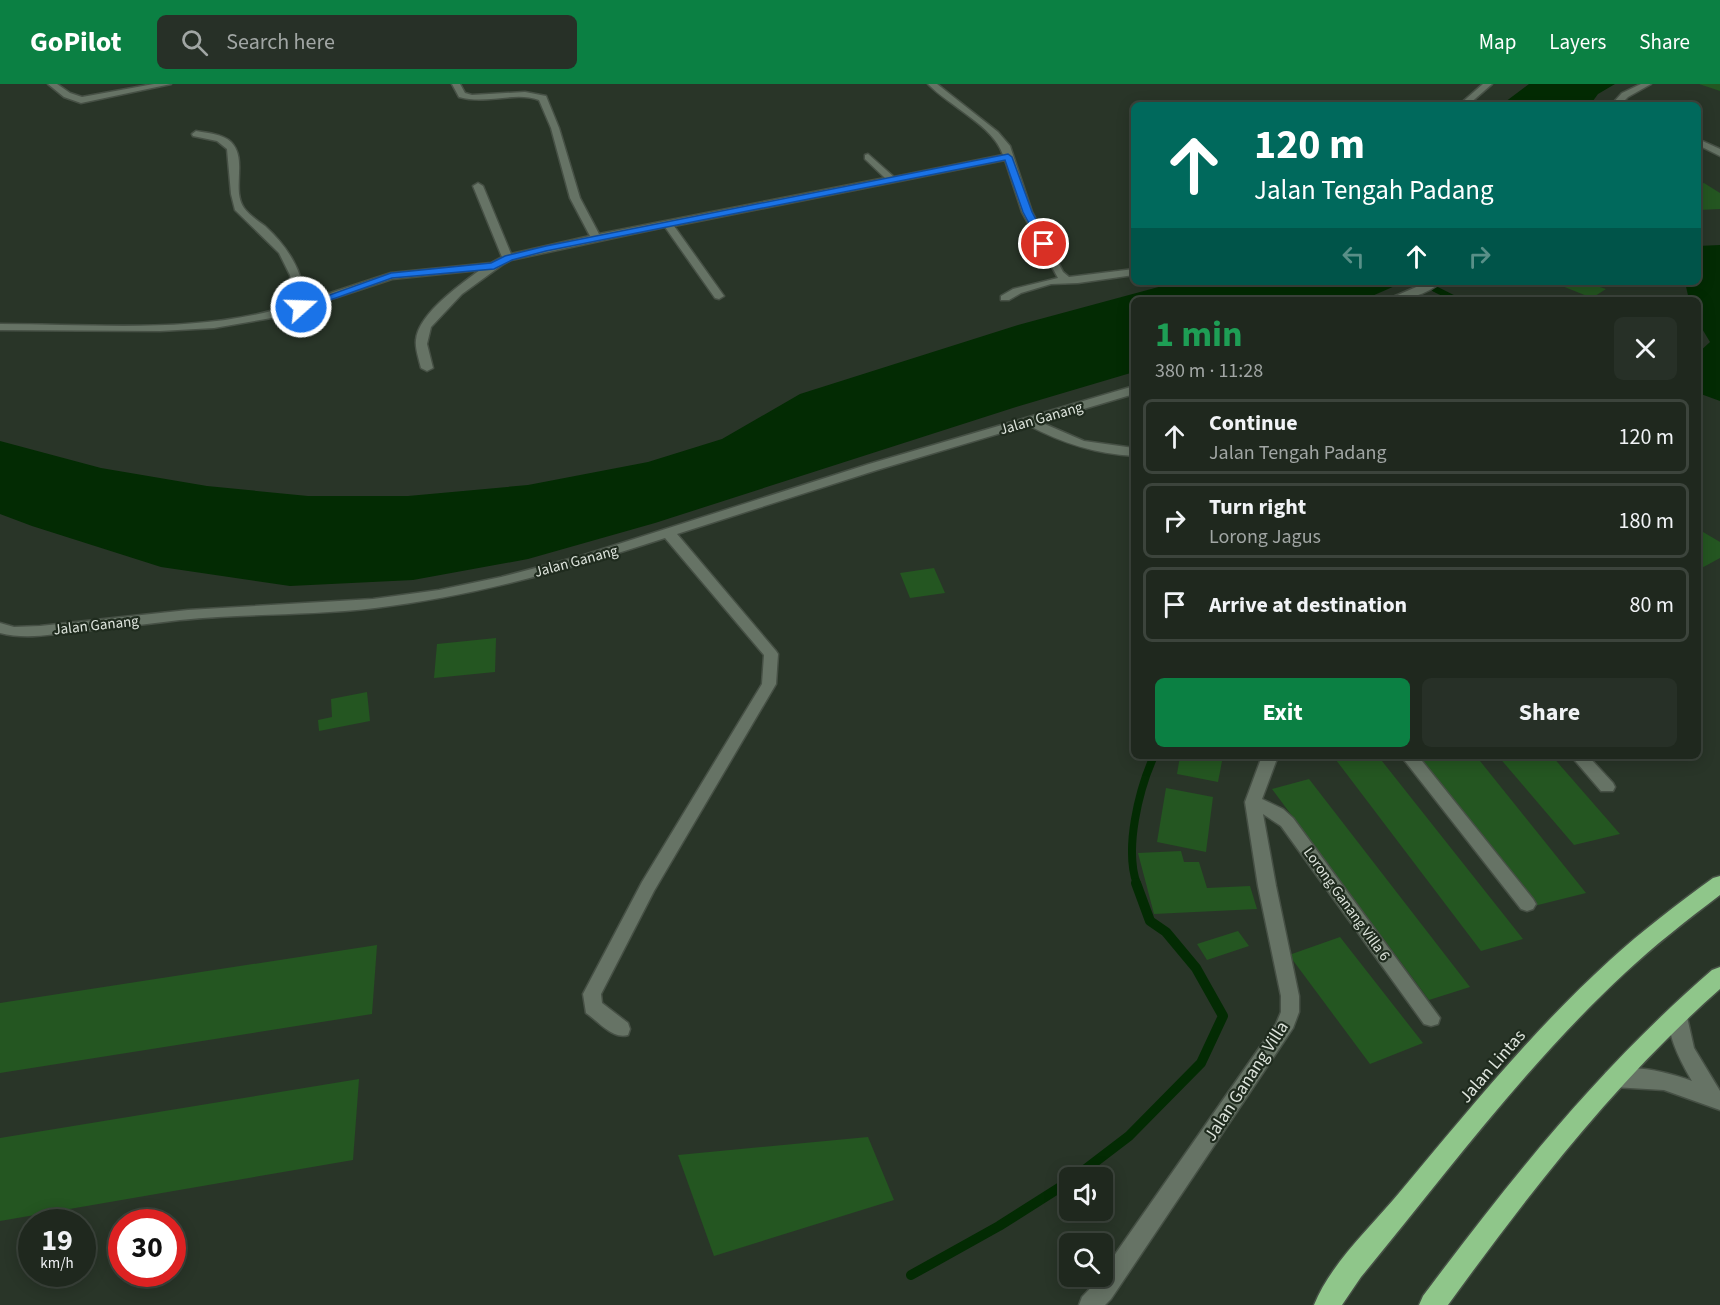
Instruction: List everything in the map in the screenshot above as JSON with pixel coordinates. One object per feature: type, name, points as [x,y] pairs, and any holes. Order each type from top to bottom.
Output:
[{"type":"highway","name":"Jalan Lintas","points":[[1327,1305],[1352,1268],[1533,1053],[1637,950],[1720,884]]},
{"type":"highway","points":[[1432,1305],[1504,1207],[1613,1078],[1720,976]]},
{"type":"street","points":[[52,84],[81,100],[167,84]]},
{"type":"street","points":[[456,84],[462,95],[477,99],[532,96],[543,98],[555,128],[574,198],[596,238]]},
{"type":"street","points":[[933,84],[995,134],[1005,146],[1027,212],[1059,273],[1065,279]]},
{"type":"street","points":[[1467,102],[1488,84]]},
{"type":"street","points":[[1618,102],[1625,95],[1647,84]]},
{"type":"street","points":[[196,134],[229,144],[233,153],[235,203],[280,245],[289,257],[298,279],[301,307]]},
{"type":"street","points":[[1701,144],[1720,153]]},
{"type":"street","points":[[868,157],[892,180]]},
{"type":"street","points":[[427,368],[421,345],[422,334],[427,323],[454,297],[508,258],[596,238],[1008,157]]},
{"type":"street","points":[[478,186],[508,258]]},
{"type":"street","points":[[669,224],[719,296]]},
{"type":"street","points":[[0,327],[214,326],[301,307],[391,276],[494,266]]},
{"type":"street","points":[[1005,298],[1030,286],[1065,279],[1078,280],[1131,272]]},
{"type":"street","points":[[1399,297],[1431,285]]},
{"type":"street","name":"Jalan Ganang","points":[[0,628],[14,632],[40,631],[188,615],[373,604],[439,594],[501,581],[669,534],[873,467],[1131,391]]},
{"type":"street","points":[[1029,421],[1082,446],[1105,452],[1131,452]]},
{"type":"street","points":[[621,1029],[592,1007],[592,994],[648,887],[770,684],[771,654],[669,534]]},
{"type":"street","name":"Jalan Ganang Villa","points":[[1090,1305],[1103,1292],[1277,1038],[1290,1012],[1290,996],[1267,886],[1253,802],[1269,759]]},
{"type":"street","points":[[1411,759],[1527,904]]},
{"type":"street","points":[[1582,759],[1607,787]]},
{"type":"street","name":"Lorong Ganang Villa 6","points":[[1253,802],[1276,813],[1287,822],[1431,1018]]},
{"type":"street","points":[[1678,1014],[1683,1048],[1717,1099]]},
{"type":"street","points":[[1613,1078],[1644,1077],[1662,1080],[1717,1099]]},
{"type":"shaded area","points":[[1529,84],[1615,84],[1598,94],[1592,102],[1505,102]]},
{"type":"shaded area","points":[[1720,245],[1720,401],[1701,394],[1701,350],[1710,342],[1701,327],[1701,297],[1688,297],[1686,285],[1701,285],[1701,246]]},
{"type":"shaded area","points":[[1166,285],[1397,285],[1370,297],[1131,297],[1131,373],[1016,407],[655,523],[528,559],[413,580],[290,586],[161,567],[0,514],[0,441],[101,468],[207,486],[308,496],[408,496],[528,485],[648,462],[722,439],[800,394],[1018,325]]},
{"type":"building","points":[[1699,84],[1720,84],[1720,91]]},
{"type":"building","points":[[1701,184],[1720,193],[1720,209],[1701,210]]},
{"type":"building","points":[[1560,285],[1594,285],[1606,289],[1590,297]]},
{"type":"building","points":[[1701,531],[1720,542],[1720,558],[1701,568]]},
{"type":"building","points":[[934,568],[945,593],[910,598],[900,573]]},
{"type":"building","points":[[496,638],[495,672],[434,678],[437,644]]},
{"type":"building","points":[[367,692],[370,721],[319,731],[318,720],[332,717],[331,699]]},
{"type":"building","points":[[1180,759],[1222,759],[1218,782],[1177,774]]},
{"type":"building","points":[[1335,759],[1380,759],[1523,939],[1481,951]]},
{"type":"building","points":[[1421,759],[1478,759],[1586,893],[1534,906]]},
{"type":"building","points":[[1501,759],[1555,759],[1620,834],[1574,845]]},
{"type":"building","points":[[1309,779],[1470,987],[1429,1000],[1272,789]]},
{"type":"building","points":[[1166,788],[1213,797],[1206,852],[1157,842]]},
{"type":"building","points":[[1181,851],[1184,862],[1199,862],[1207,888],[1250,886],[1257,909],[1154,914],[1138,853]]},
{"type":"building","points":[[1238,931],[1249,946],[1207,960],[1197,944]]},
{"type":"building","points":[[1340,937],[1423,1043],[1370,1064],[1289,955]]},
{"type":"building","points":[[377,945],[372,1014],[0,1073],[0,1003]]},
{"type":"building","points":[[359,1079],[353,1160],[69,1209],[18,1209],[18,1218],[0,1221],[0,1138]]},
{"type":"building","points":[[868,1137],[894,1200],[714,1256],[678,1155]]},
{"type":"waterway","points":[[1426,285],[1438,291]]},
{"type":"waterway","points":[[1435,289],[1451,297]]},
{"type":"waterway","points":[[1137,884],[1132,854],[1135,819],[1143,785],[1153,759]]},
{"type":"waterway","points":[[1088,1167],[1129,1136],[1201,1063],[1223,1016],[1196,968],[1166,932],[1150,921],[1136,883]]},
{"type":"waterway","points":[[911,1275],[999,1226],[1059,1188]]},
{"type":"route","points":[[301,307],[373,280],[391,276],[494,266],[508,258],[596,238],[1008,157],[1027,212],[1044,244]]}]
